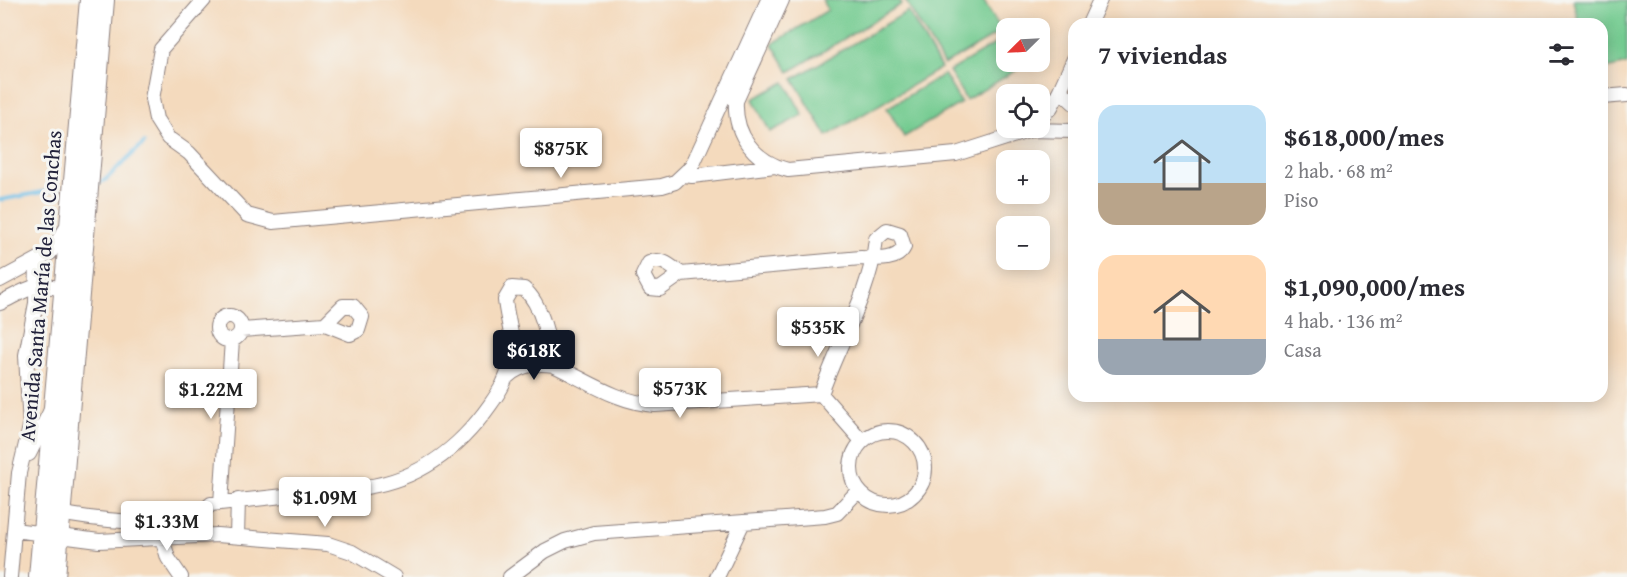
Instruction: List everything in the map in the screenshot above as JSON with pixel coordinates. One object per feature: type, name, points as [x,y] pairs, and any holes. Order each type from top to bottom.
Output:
[{"type":"main road","name":"Avenida Santa María de las Conchas","points":[[53,512],[55,402],[90,0]]},
{"type":"main road","name":"Avenida Santa María de las Conchas","points":[[55,577],[51,536],[53,512],[104,0]]},
{"type":"main road","name":"Avenida Santa María de las Conchas","points":[[39,577],[51,536]]},
{"type":"street","points":[[204,0],[161,49],[152,99],[156,119],[168,138],[189,153],[247,215],[257,220],[273,222],[662,186],[675,182],[692,166],[768,0]]},
{"type":"street","points":[[782,0],[736,101],[735,118],[738,128],[748,144],[762,159],[788,170],[956,154],[1001,138]]},
{"type":"street","points":[[1092,18],[1100,0]]},
{"type":"street","points":[[1050,108],[1068,72]]},
{"type":"street","points":[[1060,90],[1068,97]]},
{"type":"street","points":[[1608,97],[1627,95]]},
{"type":"street","points":[[1050,130],[1068,131]]},
{"type":"street","points":[[684,175],[775,166]]},
{"type":"street","points":[[0,280],[37,261],[55,247],[70,220]]},
{"type":"street","points":[[681,274],[861,258],[874,259],[869,281],[821,394]]},
{"type":"street","points":[[10,577],[19,473],[30,427],[26,355],[36,303],[34,286],[37,261]]},
{"type":"street","points":[[0,303],[34,286],[48,285],[64,290]]},
{"type":"street","points":[[508,376],[513,343],[505,300],[512,288],[517,287],[528,291],[534,302],[548,337],[553,365]]},
{"type":"street","points":[[221,502],[236,335],[325,324]]},
{"type":"street","points":[[53,512],[99,520],[158,520],[195,516],[211,504],[221,502],[385,484],[415,472],[449,452],[464,438],[490,405],[508,376],[516,369],[544,363],[553,365],[616,398],[633,403],[688,403],[821,394]]},
{"type":"street","points":[[821,394],[862,441]]},
{"type":"street","points":[[19,473],[55,402]]},
{"type":"street","points":[[882,431],[904,434],[920,449],[925,471],[917,491],[898,504],[876,503],[858,491],[853,481],[851,459],[862,441],[882,431]]},
{"type":"street","points":[[510,577],[545,551],[571,539],[594,533],[837,513],[858,491]]},
{"type":"street","points":[[237,536],[238,500]]},
{"type":"street","points":[[195,516],[197,535]]},
{"type":"street","points":[[158,520],[160,536],[168,558],[181,577]]},
{"type":"street","points":[[717,577],[743,522]]},
{"type":"street","points":[[14,530],[99,542],[197,535],[328,544],[352,552],[394,577]]},
{"type":"green space","points":[[823,0],[899,0],[902,4],[789,72],[772,44],[828,10]]},
{"type":"green space","points":[[905,0],[983,0],[996,21],[996,35],[944,65]]},
{"type":"green space","points":[[1573,0],[1627,0],[1627,64],[1608,69],[1608,18],[1578,18]]},
{"type":"green space","points":[[908,11],[941,68],[827,136],[793,79]]},
{"type":"green space","points":[[996,43],[996,72],[1014,72],[966,100],[949,71]]},
{"type":"green space","points":[[944,74],[961,103],[904,137],[887,108]]},
{"type":"green space","points":[[785,82],[803,115],[770,132],[753,99]]},
{"type":"waterway","points":[[97,184],[105,180],[144,143]]},
{"type":"waterway","points":[[0,200],[59,189]]}]
